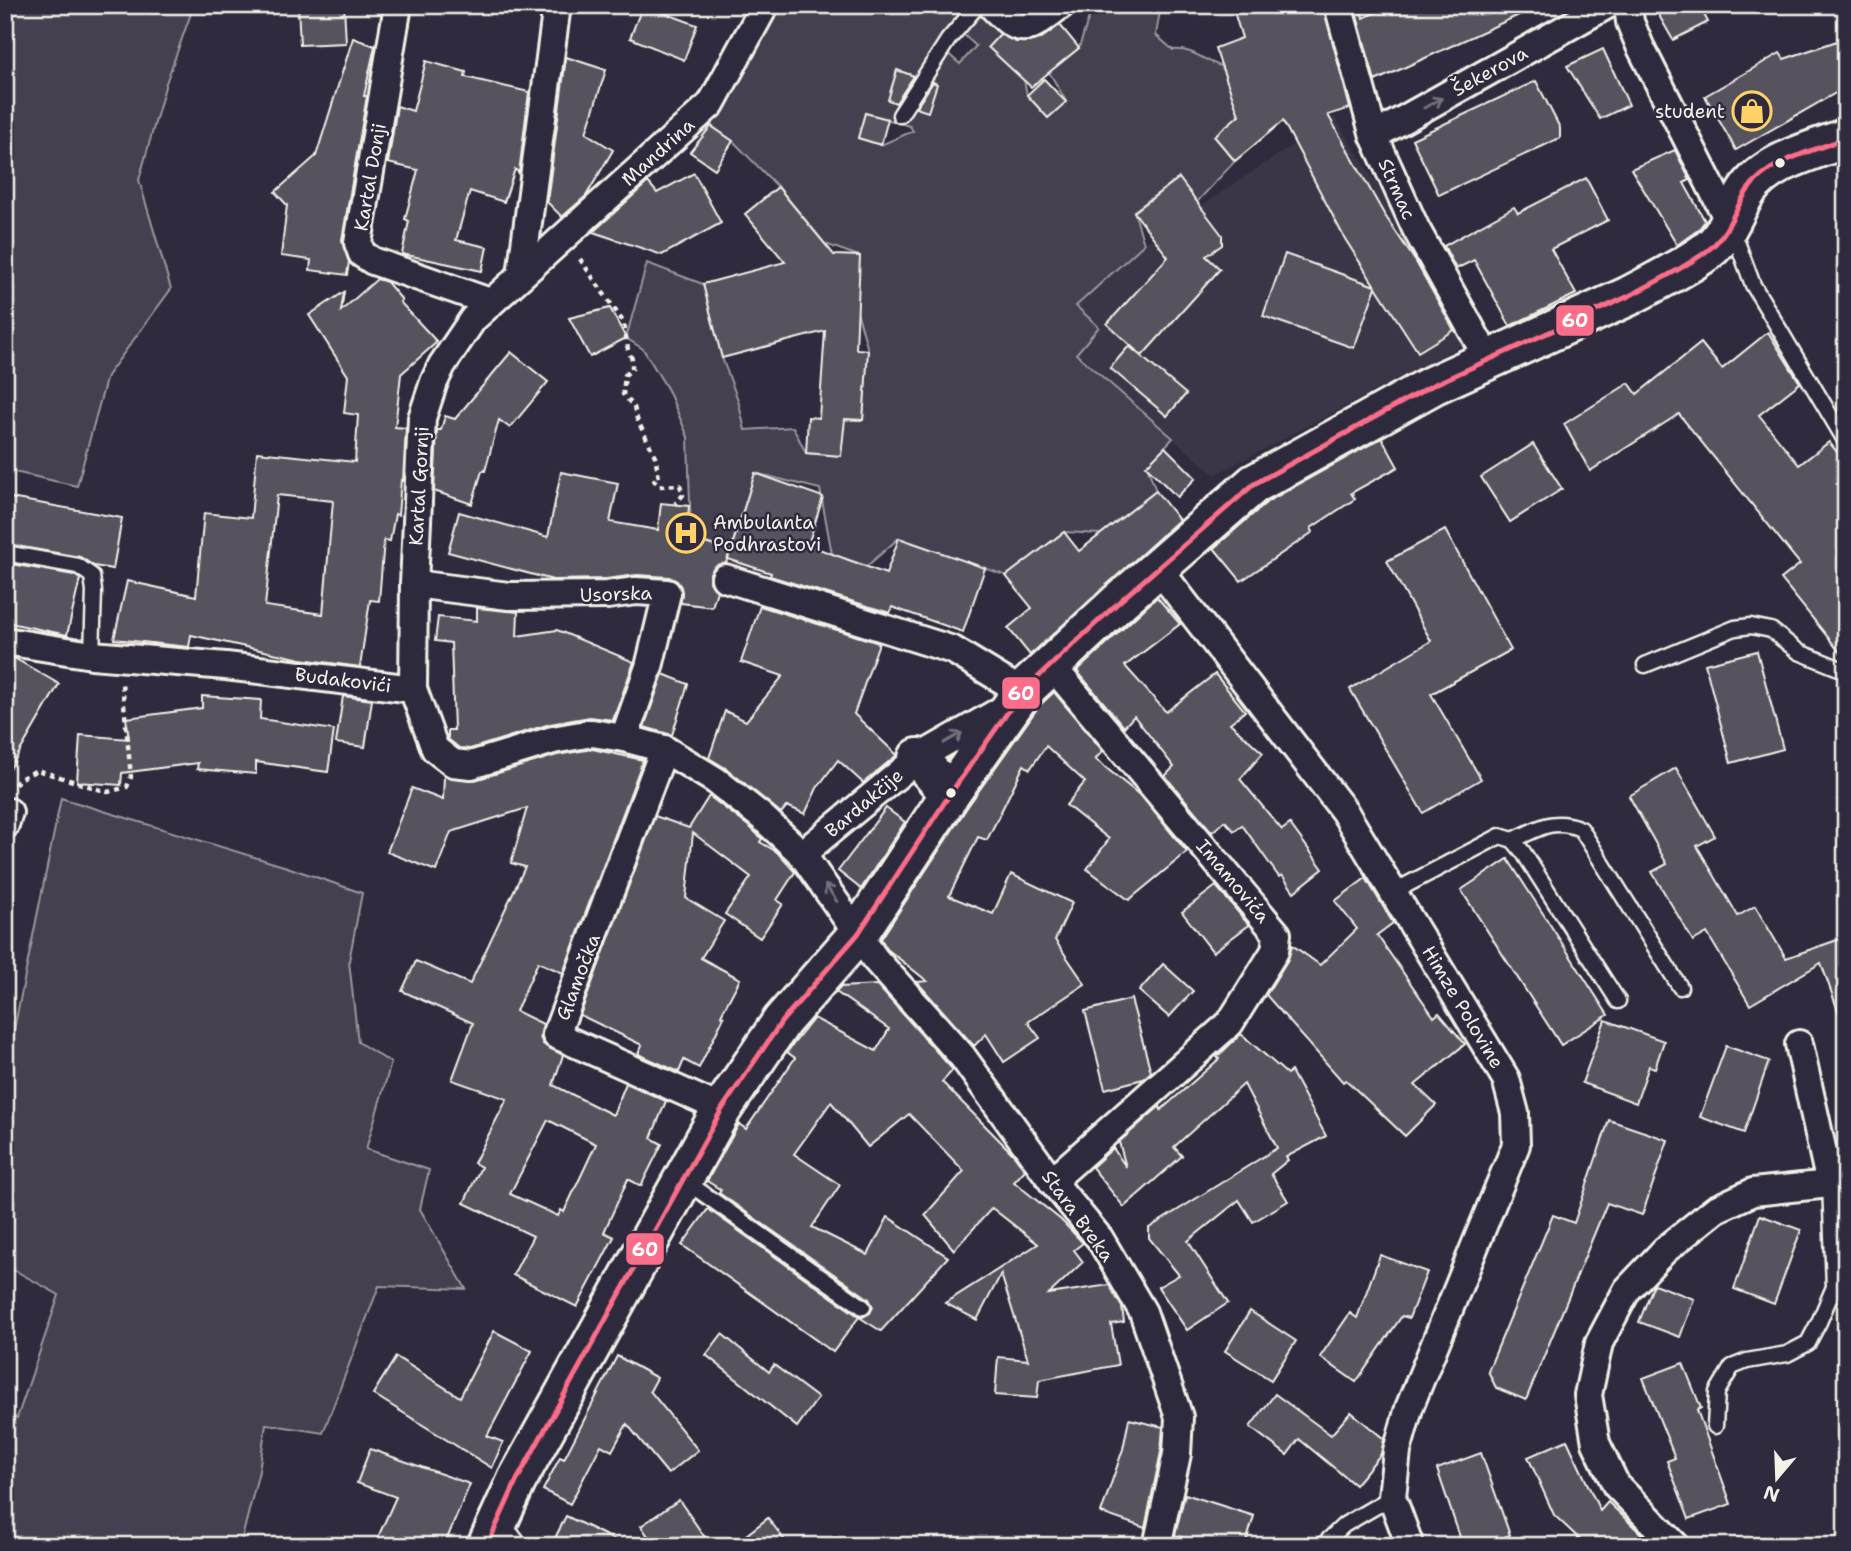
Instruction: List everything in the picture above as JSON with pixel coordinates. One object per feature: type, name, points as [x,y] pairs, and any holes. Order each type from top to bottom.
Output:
[{"type":"street","name":"Kartal Donji","points":[[398,5],[358,243],[362,254],[373,261],[490,302]]},
{"type":"street","points":[[521,275],[557,5]]},
{"type":"street","name":"Mandrina","points":[[521,275],[711,104],[765,5]]},
{"type":"street","points":[[998,13],[1017,27],[1031,28],[1061,5]]},
{"type":"street","name":"Strmac","points":[[1338,5],[1374,136],[1416,229],[1488,359]]},
{"type":"street","name":"Šekerova","points":[[1374,136],[1606,5]]},
{"type":"street","points":[[1628,5],[1630,22],[1640,47],[1735,213]]},
{"type":"street","name":"Bardakčije","points":[[802,854],[918,758],[1016,699],[1254,484],[1422,390],[1629,296],[1658,280],[1711,248],[1754,181],[1794,158],[1846,138]]},
{"type":"street","name":"Kartal Gornji","points":[[413,688],[414,584],[422,418],[425,404],[442,365],[461,334],[490,302],[521,275]]},
{"type":"street","name":"Himze Polovine","points":[[1158,568],[1344,811],[1506,1079],[1515,1113],[1516,1145],[1409,1408],[1397,1451],[1392,1497],[1410,1546]]},
{"type":"street","points":[[725,579],[953,650],[1016,699]]},
{"type":"street","name":"Usorska","points":[[414,584],[509,596],[607,595],[636,591],[667,593],[649,667],[624,738]]},
{"type":"street","name":"Budakovići","points":[[5,641],[92,654],[226,666],[413,688],[435,749],[453,762],[471,765],[553,740],[592,733],[624,738],[664,749],[715,780],[761,816],[802,854]]},
{"type":"street","name":"Imamovića","points":[[1052,666],[1277,934],[1275,951],[1230,1023],[1052,1181]]},
{"type":"street","name":"Bardakčije","points":[[498,1538],[517,1480],[722,1108],[782,1021],[858,934],[1016,699]]},
{"type":"street","name":"Glamočka","points":[[664,749],[556,1035],[722,1108]]},
{"type":"street","points":[[918,758],[950,794]]},
{"type":"street","points":[[802,854],[858,934]]},
{"type":"street","name":"Stara Breka","points":[[858,934],[875,959],[962,1056],[1052,1181],[1100,1239],[1143,1312],[1179,1417],[1177,1454],[1157,1546]]},
{"type":"street","points":[[1675,1546],[1616,1485],[1597,1443],[1588,1395],[1599,1343],[1627,1290],[1665,1250],[1716,1209],[1753,1192],[1838,1184],[1800,1044]]},
{"type":"lane","points":[[900,115],[948,40],[978,5]]},
{"type":"lane","points":[[1735,213],[1753,285],[1846,442]]},
{"type":"lane","points":[[5,553],[78,566],[92,576],[92,654]]},
{"type":"lane","points":[[1645,665],[1735,628],[1751,626],[1771,630],[1800,652],[1846,671]]},
{"type":"lane","points":[[1513,840],[1551,823],[1567,822],[1581,829],[1680,986]]},
{"type":"lane","points":[[1393,892],[1500,836],[1513,840],[1618,1001]]},
{"type":"lane","points":[[683,1179],[863,1307]]},
{"type":"lane","points":[[1714,1426],[1717,1392],[1732,1367],[1747,1361],[1787,1354],[1808,1343],[1819,1322],[1834,1287],[1838,1184]]},
{"type":"lane","points":[[1322,1546],[1345,1525],[1392,1497]]},
{"type":"path","points":[[559,241],[584,262],[624,324],[632,369],[625,375],[623,394],[634,407],[655,456],[659,478],[654,480],[659,486],[680,485],[683,495],[675,504]]},
{"type":"path","points":[[7,818],[10,792],[18,780],[37,770],[108,792],[127,787],[131,777],[120,657]]},
{"type":"shaded area","points":[[5,5],[194,5],[166,83],[139,180],[171,289],[107,376],[77,486],[5,470]]},
{"type":"shaded area","points":[[781,5],[972,5],[1004,30],[988,47],[1024,80],[1027,95],[1048,117],[1066,101],[1049,72],[1079,48],[1089,17],[1107,5],[1161,5],[1156,35],[1173,50],[1192,53],[1221,66],[1239,107],[1237,117],[1214,136],[1235,161],[1197,202],[1179,178],[1134,211],[1144,244],[1076,306],[1099,327],[1076,354],[1173,438],[1147,466],[1156,491],[1101,534],[1064,532],[1007,576],[899,538],[867,566],[832,554],[820,489],[755,473],[730,551],[691,538],[688,437],[668,390],[643,349],[626,338],[647,263],[703,284],[722,358],[738,400],[745,430],[793,427],[806,453],[841,456],[844,420],[863,420],[868,350],[857,311],[859,256],[825,244],[778,187],[733,141],[709,124]],"holes":[[[963,34],[976,46],[960,64],[946,52]],[[897,71],[915,76],[909,95],[891,90]],[[865,113],[910,126],[913,131],[881,145],[858,138]]]},
{"type":"shaded area","points":[[1335,117],[1473,339],[1215,475],[1076,354],[1075,306],[1144,244]]},
{"type":"shaded area","points":[[61,798],[287,867],[362,893],[349,961],[358,1042],[391,1063],[366,1149],[429,1170],[420,1209],[466,1289],[379,1286],[323,1433],[266,1424],[259,1471],[240,1546],[5,1546],[5,1414],[17,1418],[59,1295],[5,1265],[5,1074]]},
{"type":"building","points":[[298,5],[344,5],[346,43],[300,45]]},
{"type":"building","points":[[643,5],[697,25],[684,60],[630,38]]},
{"type":"building","points":[[1232,5],[1323,5],[1350,108],[1328,115],[1454,330],[1418,352],[1376,287],[1354,348],[1263,316],[1285,254],[1375,286],[1345,239],[1283,121],[1235,161],[1214,136],[1239,115],[1215,48],[1242,38]]},
{"type":"building","points":[[1354,5],[1361,5],[1363,18],[1392,5],[1541,5],[1375,81]]},
{"type":"building","points":[[1653,5],[1699,5],[1708,22],[1673,40]]},
{"type":"building","points":[[1060,25],[1079,48],[1031,87],[988,47],[1000,34],[1016,42],[1029,42],[1040,39]]},
{"type":"building","points":[[353,38],[375,46],[364,96],[367,96],[342,240],[349,262],[347,275],[310,270],[311,260],[281,256],[287,205],[275,192],[316,156]]},
{"type":"building","points":[[1846,38],[1846,87],[1736,150],[1705,96],[1780,53],[1784,59]]},
{"type":"building","points":[[1603,49],[1629,105],[1600,119],[1567,66]]},
{"type":"building","points":[[566,57],[606,70],[586,133],[613,150],[586,196],[562,217],[547,202]]},
{"type":"building","points":[[426,61],[466,72],[465,77],[529,92],[519,173],[515,169],[504,202],[470,191],[456,240],[487,247],[482,271],[402,254],[409,221],[405,219],[418,170],[388,163],[397,106],[413,111]]},
{"type":"building","points":[[897,70],[914,76],[896,103],[888,100]]},
{"type":"building","points":[[1044,79],[1066,102],[1048,118],[1027,95]]},
{"type":"building","points":[[1536,81],[1560,128],[1560,138],[1439,195],[1412,139]]},
{"type":"building","points":[[933,82],[937,84],[928,112],[916,108]]},
{"type":"building","points":[[865,113],[888,119],[881,145],[858,138]]},
{"type":"building","points":[[711,126],[733,141],[715,169],[690,152]]},
{"type":"building","points":[[1675,150],[1690,180],[1684,183],[1705,221],[1698,230],[1677,245],[1631,169]]},
{"type":"building","points":[[694,173],[721,223],[662,255],[593,232],[648,182],[657,193]]},
{"type":"building","points":[[1179,178],[1222,235],[1222,245],[1206,256],[1220,269],[1142,356],[1107,324],[1168,257],[1134,212]]},
{"type":"building","points":[[1586,178],[1608,220],[1551,249],[1576,294],[1510,326],[1474,260],[1456,269],[1444,246],[1514,207],[1518,213]]},
{"type":"building","points":[[778,187],[834,255],[860,256],[856,349],[868,350],[863,420],[845,419],[841,456],[806,453],[808,417],[819,418],[825,331],[722,358],[703,284],[785,262],[745,214]]},
{"type":"building","points":[[377,279],[387,282],[402,300],[400,302],[437,342],[401,374],[395,427],[406,428],[403,481],[401,480],[398,515],[395,514],[390,541],[384,540],[379,601],[370,600],[360,667],[301,659],[191,635],[189,647],[114,639],[127,581],[196,596],[204,513],[251,518],[257,452],[355,462],[358,415],[344,413],[348,376],[309,315],[344,292],[341,311]],"holes":[[[277,495],[333,501],[323,614],[265,606]]]},
{"type":"building","points":[[610,308],[626,338],[590,357],[569,318]]},
{"type":"building","points":[[1768,332],[1800,383],[1759,415],[1799,465],[1829,442],[1846,463],[1846,660],[1781,579],[1800,564],[1679,414],[1590,471],[1564,424],[1629,383],[1637,394],[1701,343],[1722,369]]},
{"type":"building","points":[[1129,346],[1186,394],[1167,416],[1110,368]]},
{"type":"building","points":[[511,352],[548,382],[510,428],[499,420],[485,471],[482,471],[472,504],[434,491],[437,430],[441,430],[445,416],[455,419]]},
{"type":"building","points":[[1382,438],[1398,467],[1351,493],[1355,499],[1311,528],[1313,532],[1241,581],[1214,548],[1267,502]]},
{"type":"building","points":[[1533,444],[1562,489],[1510,522],[1481,477]]},
{"type":"building","points":[[1165,447],[1196,478],[1177,497],[1146,466]]},
{"type":"building","points":[[561,472],[618,483],[610,522],[658,530],[661,503],[689,506],[686,537],[730,551],[726,563],[715,566],[710,573],[710,582],[717,591],[712,607],[681,603],[681,587],[669,577],[637,575],[606,579],[553,580],[448,552],[459,512],[548,537]]},
{"type":"building","points":[[755,473],[823,497],[808,545],[886,574],[899,538],[985,568],[963,632],[892,607],[890,613],[770,576],[771,573],[728,559]]},
{"type":"building","points":[[1156,491],[1179,520],[1030,655],[1008,628],[1032,608],[1006,576],[1064,532],[1079,551]]},
{"type":"building","points":[[5,497],[122,518],[113,569],[94,566],[80,557],[5,544]]},
{"type":"building","points":[[1445,530],[1511,650],[1431,694],[1481,779],[1423,813],[1350,689],[1431,641],[1387,561]]},
{"type":"building","points":[[5,563],[74,575],[80,579],[67,635],[5,622]]},
{"type":"building","points":[[1157,597],[1180,624],[1125,666],[1166,712],[1215,674],[1245,711],[1230,723],[1263,753],[1240,779],[1282,830],[1290,824],[1323,869],[1294,892],[1282,875],[1279,877],[1242,825],[1234,831],[1225,821],[1212,832],[1165,776],[1174,767],[1134,716],[1124,727],[1077,671]]},
{"type":"building","points":[[760,606],[879,643],[854,714],[897,755],[863,783],[838,760],[817,788],[805,814],[787,806],[781,813],[727,769],[709,758],[725,711],[746,721],[783,676],[741,662]]},
{"type":"building","points":[[477,608],[518,612],[517,636],[557,630],[634,662],[613,720],[590,717],[550,724],[470,749],[459,748],[448,739],[448,730],[454,730],[451,643],[435,641],[438,617],[477,621]]},
{"type":"building","points":[[1757,651],[1783,749],[1731,763],[1705,664]]},
{"type":"building","points":[[5,657],[14,658],[59,684],[5,777]]},
{"type":"building","points":[[663,674],[688,684],[672,735],[644,727]]},
{"type":"building","points":[[1054,692],[1103,751],[1095,759],[1142,797],[1187,852],[1129,900],[1087,869],[1109,839],[1066,805],[1085,782],[1046,746],[1030,769],[1024,765],[987,840],[978,837],[949,896],[993,914],[1011,874],[1072,903],[1055,940],[1085,984],[1028,1022],[1040,1038],[1004,1062],[986,1034],[974,1046],[917,982],[927,981],[887,949],[881,939],[968,806],[1039,706]]},
{"type":"building","points":[[202,696],[261,700],[260,719],[334,730],[328,772],[256,762],[256,774],[197,769],[198,763],[122,773],[121,785],[77,782],[80,735],[129,739],[126,718],[202,708]]},
{"type":"building","points":[[343,696],[372,700],[365,747],[336,743]]},
{"type":"building","points":[[592,749],[643,760],[563,973],[538,962],[516,1011],[543,1024],[540,1037],[543,1044],[563,1055],[553,1085],[613,1115],[626,1083],[666,1101],[651,1138],[662,1144],[641,1186],[628,1179],[604,1232],[614,1237],[577,1307],[513,1275],[533,1236],[464,1203],[481,1167],[474,1163],[507,1099],[452,1080],[473,1023],[402,991],[416,961],[470,984],[525,867],[511,863],[527,808],[451,832],[436,871],[387,852],[412,788],[443,800],[444,776],[475,780],[557,755]],"holes":[[[548,1120],[596,1144],[564,1212],[561,1210],[558,1216],[510,1194]]]},
{"type":"building","points":[[1676,768],[1715,836],[1697,846],[1738,916],[1755,906],[1786,958],[1846,937],[1846,1022],[1842,1022],[1821,963],[1750,1005],[1707,933],[1693,941],[1652,872],[1667,864],[1629,796]]},
{"type":"building","points":[[709,796],[751,828],[762,839],[760,842],[777,852],[795,872],[777,900],[783,904],[760,938],[725,914],[751,877],[693,833],[686,898],[724,921],[701,958],[740,979],[721,1015],[724,1017],[699,1068],[684,1060],[679,1072],[638,1054],[642,1045],[580,1015],[655,816],[689,828]]},
{"type":"building","points":[[886,808],[905,822],[861,889],[838,871]]},
{"type":"building","points":[[1508,859],[1608,1015],[1561,1045],[1461,890]]},
{"type":"building","points":[[1366,878],[1393,923],[1377,935],[1434,1017],[1439,1013],[1465,1044],[1415,1085],[1436,1105],[1405,1136],[1346,1080],[1343,1082],[1266,995],[1288,959],[1292,945],[1320,965],[1357,929],[1335,901]]},
{"type":"building","points":[[1216,886],[1249,925],[1213,952],[1182,912]]},
{"type":"building","points":[[1163,964],[1193,991],[1169,1017],[1139,991]]},
{"type":"building","points":[[877,985],[953,1070],[942,1082],[1014,1155],[1025,1170],[1014,1182],[1061,1220],[1083,1243],[1074,1250],[1083,1262],[1049,1294],[1109,1285],[1122,1307],[1124,1322],[1111,1324],[1118,1365],[1039,1380],[1037,1398],[995,1395],[998,1357],[1028,1360],[1001,1274],[977,1320],[945,1303],[1038,1244],[992,1208],[954,1250],[925,1215],[964,1171],[909,1114],[868,1147],[831,1102],[794,1154],[840,1185],[812,1227],[868,1255],[888,1217],[948,1257],[881,1331],[859,1317],[833,1352],[682,1245],[708,1209],[857,1315],[863,1317],[870,1313],[873,1307],[869,1299],[719,1193],[721,1190],[707,1181],[739,1124],[746,1129],[795,1058],[787,1052],[814,1018],[876,1051],[889,1029],[836,992],[840,987]]},
{"type":"building","points":[[1131,999],[1151,1072],[1143,1079],[1105,1089],[1085,1011]]},
{"type":"building","points":[[1605,1020],[1664,1041],[1655,1068],[1649,1066],[1636,1103],[1582,1083]]},
{"type":"building","points":[[1241,1034],[1287,1074],[1291,1071],[1326,1136],[1286,1157],[1288,1160],[1271,1174],[1288,1201],[1253,1222],[1239,1200],[1188,1241],[1228,1303],[1187,1330],[1158,1287],[1179,1275],[1149,1238],[1149,1228],[1277,1148],[1244,1084],[1174,1147],[1182,1156],[1124,1207],[1092,1167],[1113,1148],[1126,1167],[1119,1142],[1160,1106],[1161,1110],[1219,1059],[1217,1057]]},
{"type":"building","points":[[1726,1046],[1769,1061],[1744,1133],[1700,1117]]},
{"type":"building","points":[[1609,1120],[1668,1140],[1642,1215],[1607,1203],[1526,1400],[1496,1388],[1488,1371],[1553,1215],[1574,1223]]},
{"type":"building","points":[[1760,1215],[1801,1230],[1774,1304],[1734,1289]]},
{"type":"building","points":[[1380,1255],[1427,1272],[1409,1318],[1402,1316],[1356,1382],[1320,1357],[1350,1313],[1357,1318]]},
{"type":"building","points":[[1654,1284],[1694,1299],[1680,1337],[1639,1322]]},
{"type":"building","points":[[1250,1311],[1296,1341],[1271,1380],[1225,1351]]},
{"type":"building","points":[[494,1331],[532,1351],[487,1436],[503,1442],[492,1468],[373,1394],[396,1357],[460,1397]]},
{"type":"building","points":[[722,1334],[769,1372],[774,1365],[818,1398],[797,1427],[706,1355]]},
{"type":"building","points":[[617,1356],[657,1378],[650,1391],[698,1450],[668,1474],[627,1424],[612,1451],[601,1445],[570,1504],[543,1490],[560,1457],[564,1459]]},
{"type":"building","points":[[1683,1363],[1701,1408],[1697,1410],[1731,1504],[1689,1519],[1667,1461],[1675,1458],[1643,1378]]},
{"type":"building","points":[[1275,1394],[1331,1435],[1351,1412],[1384,1439],[1381,1454],[1355,1485],[1299,1439],[1287,1455],[1250,1427]]},
{"type":"building","points":[[1129,1419],[1163,1427],[1161,1452],[1145,1528],[1101,1513],[1123,1449]]},
{"type":"building","points":[[1567,1440],[1600,1511],[1608,1502],[1654,1546],[1587,1546],[1554,1515],[1528,1457]]},
{"type":"building","points":[[370,1449],[470,1484],[444,1546],[374,1546],[396,1497],[357,1483]]},
{"type":"building","points":[[1481,1453],[1510,1535],[1479,1546],[1463,1546],[1437,1469]]},
{"type":"building","points":[[1185,1494],[1254,1516],[1245,1546],[1206,1546],[1175,1535]]},
{"type":"building","points":[[679,1500],[711,1546],[655,1546],[641,1526]]},
{"type":"building","points":[[566,1516],[627,1546],[551,1546]]},
{"type":"building","points":[[768,1518],[789,1546],[732,1546]]},
{"type":"transit line","name":"60","points":[[487,1546],[517,1480],[722,1109],[782,1021],[858,934],[950,794],[1022,692],[1120,601],[1254,484],[1433,385],[1629,296],[1684,266],[1719,240],[1747,191],[1766,172],[1792,158],[1846,138]]},
{"type":"place","name":"student","points":[[1752,111]]},
{"type":"place","name":"Ambulanta Podhrastovi","points":[[686,533]]}]
